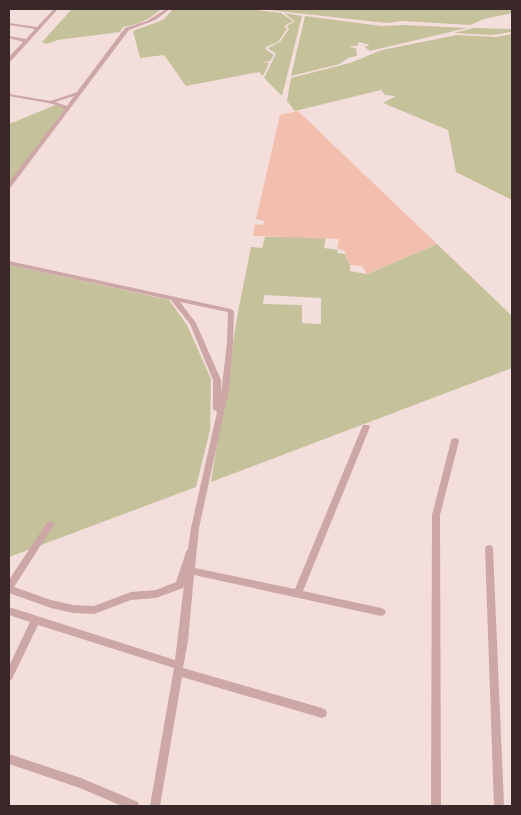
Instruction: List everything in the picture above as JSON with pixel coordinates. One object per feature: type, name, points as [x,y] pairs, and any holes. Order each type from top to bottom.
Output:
[{"type":"street","points":[[9,60],[56,9]]},
{"type":"street","points":[[9,186],[128,29],[157,19],[168,9]]},
{"type":"street","points":[[9,24],[38,28]]},
{"type":"street","points":[[9,37],[27,41]]},
{"type":"street","points":[[9,51],[16,52]]},
{"type":"street","points":[[46,102],[59,100],[80,92]]},
{"type":"street","points":[[9,95],[65,105],[68,108]]},
{"type":"street","points":[[9,263],[231,311],[225,390],[194,537],[180,584],[156,594],[131,596],[94,610],[73,609],[9,588],[50,524]]},
{"type":"street","points":[[173,298],[193,323],[217,380],[216,430]]},
{"type":"street","points":[[298,592],[366,427]]},
{"type":"street","points":[[436,806],[436,516],[455,441]]},
{"type":"street","points":[[155,806],[178,668],[192,571],[194,537]]},
{"type":"street","points":[[489,549],[499,806]]},
{"type":"street","points":[[192,571],[298,592],[381,612]]},
{"type":"street","points":[[9,611],[178,668],[322,713]]},
{"type":"street","points":[[9,676],[36,620]]},
{"type":"street","points":[[9,759],[80,783],[134,806]]},
{"type":"shaded area","points":[[72,9],[161,9],[144,21],[123,27],[120,32],[58,40],[46,44],[42,42]]},
{"type":"shaded area","points":[[173,9],[249,9],[281,13],[293,21],[284,26],[287,29],[278,42],[266,47],[265,49],[274,55],[270,61],[263,62],[269,63],[263,76],[259,72],[186,86],[164,55],[140,58],[133,31],[163,20]]},
{"type":"shaded area","points":[[260,9],[512,9],[512,13],[484,19],[470,25],[402,21],[387,23]]},
{"type":"shaded area","points":[[284,13],[302,16],[282,96],[264,78],[276,54],[268,48],[280,42],[289,29],[287,26],[295,21]]},
{"type":"shaded area","points":[[305,16],[381,26],[405,25],[467,28],[370,51],[365,47],[370,45],[359,42],[357,46],[350,46],[356,48],[357,56],[348,58],[340,64],[291,76]]},
{"type":"shaded area","points":[[474,28],[512,29],[512,32],[492,35],[454,33]]},
{"type":"shaded area","points":[[512,34],[512,200],[456,172],[448,130],[383,103],[396,96],[385,95],[381,90],[295,111],[287,101],[291,78],[350,63],[382,50],[457,35],[497,37]]},
{"type":"shaded area","points":[[58,104],[68,108],[9,186],[9,124]]},
{"type":"shaded area","points":[[265,237],[326,237],[324,248],[338,250],[337,253],[345,254],[350,265],[350,271],[367,274],[437,244],[512,316],[512,368],[211,482],[238,312],[251,247],[262,248]],"holes":[[[264,295],[321,298],[321,324],[302,323],[302,305],[263,304]]]},
{"type":"shaded area","points":[[9,265],[169,300],[187,325],[211,379],[210,430],[196,487],[9,557]]},
{"type":"sand","points":[[298,111],[437,244],[367,274],[362,266],[350,265],[344,250],[337,249],[339,239],[253,236],[255,224],[263,225],[265,221],[256,219],[280,115]]}]
